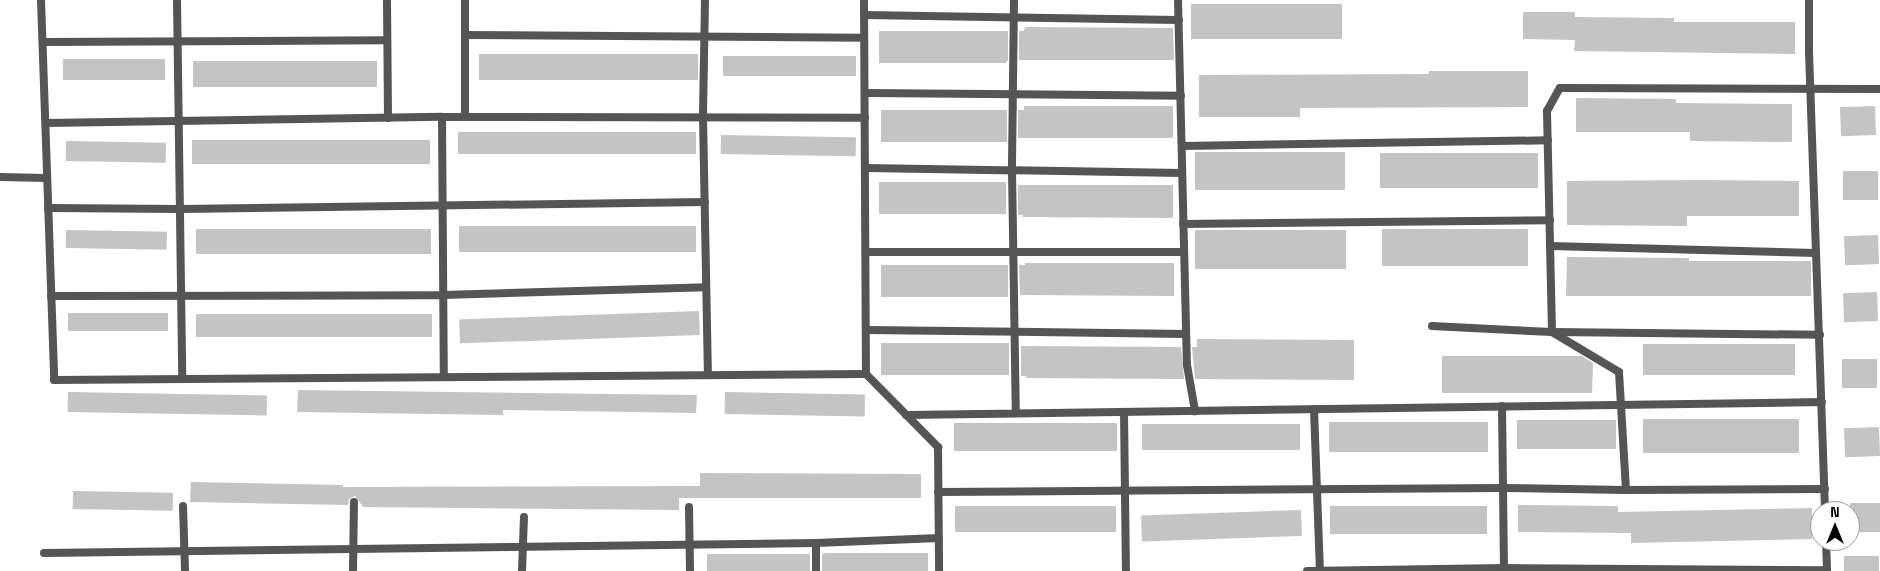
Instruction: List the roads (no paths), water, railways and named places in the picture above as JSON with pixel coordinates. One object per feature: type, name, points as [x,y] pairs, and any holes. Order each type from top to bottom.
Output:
[{"type":"lane","points":[[41,0],[54,380],[866,374]]},
{"type":"lane","points":[[177,0],[182,379]]},
{"type":"lane","points":[[387,0],[388,118]]},
{"type":"lane","points":[[465,0],[465,117]]},
{"type":"lane","points":[[705,0],[703,118],[708,375]]},
{"type":"lane","points":[[864,0],[866,374],[938,447],[939,571]]},
{"type":"lane","points":[[1014,0],[1012,170],[1016,413]]},
{"type":"lane","points":[[1178,0],[1187,365],[1194,411]]},
{"type":"lane","points":[[1809,0],[1810,91],[1825,501]]},
{"type":"lane","points":[[864,15],[1179,20]]},
{"type":"lane","points":[[465,35],[864,38]]},
{"type":"lane","points":[[43,42],[387,40]]},
{"type":"lane","points":[[1552,332],[1547,111],[1560,88],[1810,91],[1880,89]]},
{"type":"lane","points":[[865,93],[1180,96]]},
{"type":"lane","points":[[46,123],[442,117],[865,118]]},
{"type":"lane","points":[[442,117],[444,377]]},
{"type":"lane","points":[[1182,146],[1548,140]]},
{"type":"lane","points":[[866,168],[1182,173]]},
{"type":"lane","points":[[0,177],[47,178]]},
{"type":"lane","points":[[48,208],[180,209],[442,204],[705,202]]},
{"type":"lane","points":[[1183,224],[1550,220]]},
{"type":"lane","points":[[1550,246],[1816,253]]},
{"type":"lane","points":[[866,252],[1184,252]]},
{"type":"lane","points":[[51,296],[443,295],[706,287]]},
{"type":"lane","points":[[1432,326],[1552,332],[1820,335]]},
{"type":"lane","points":[[866,330],[1186,334]]},
{"type":"lane","points":[[1552,332],[1619,372],[1626,490]]},
{"type":"lane","points":[[906,415],[1822,402]]},
{"type":"lane","points":[[1502,406],[1504,570]]},
{"type":"lane","points":[[1314,409],[1320,571]]},
{"type":"lane","points":[[1124,412],[1126,571]]},
{"type":"lane","points":[[938,492],[1825,488]]},
{"type":"lane","points":[[353,571],[354,502]]},
{"type":"lane","points":[[183,506],[185,571]]},
{"type":"lane","points":[[689,507],[690,571]]},
{"type":"lane","points":[[522,571],[524,517]]},
{"type":"lane","points":[[44,552],[816,543],[939,538]]},
{"type":"lane","points":[[816,543],[816,571]]},
{"type":"lane","points":[[1307,571],[1827,571],[1826,551]]}]
